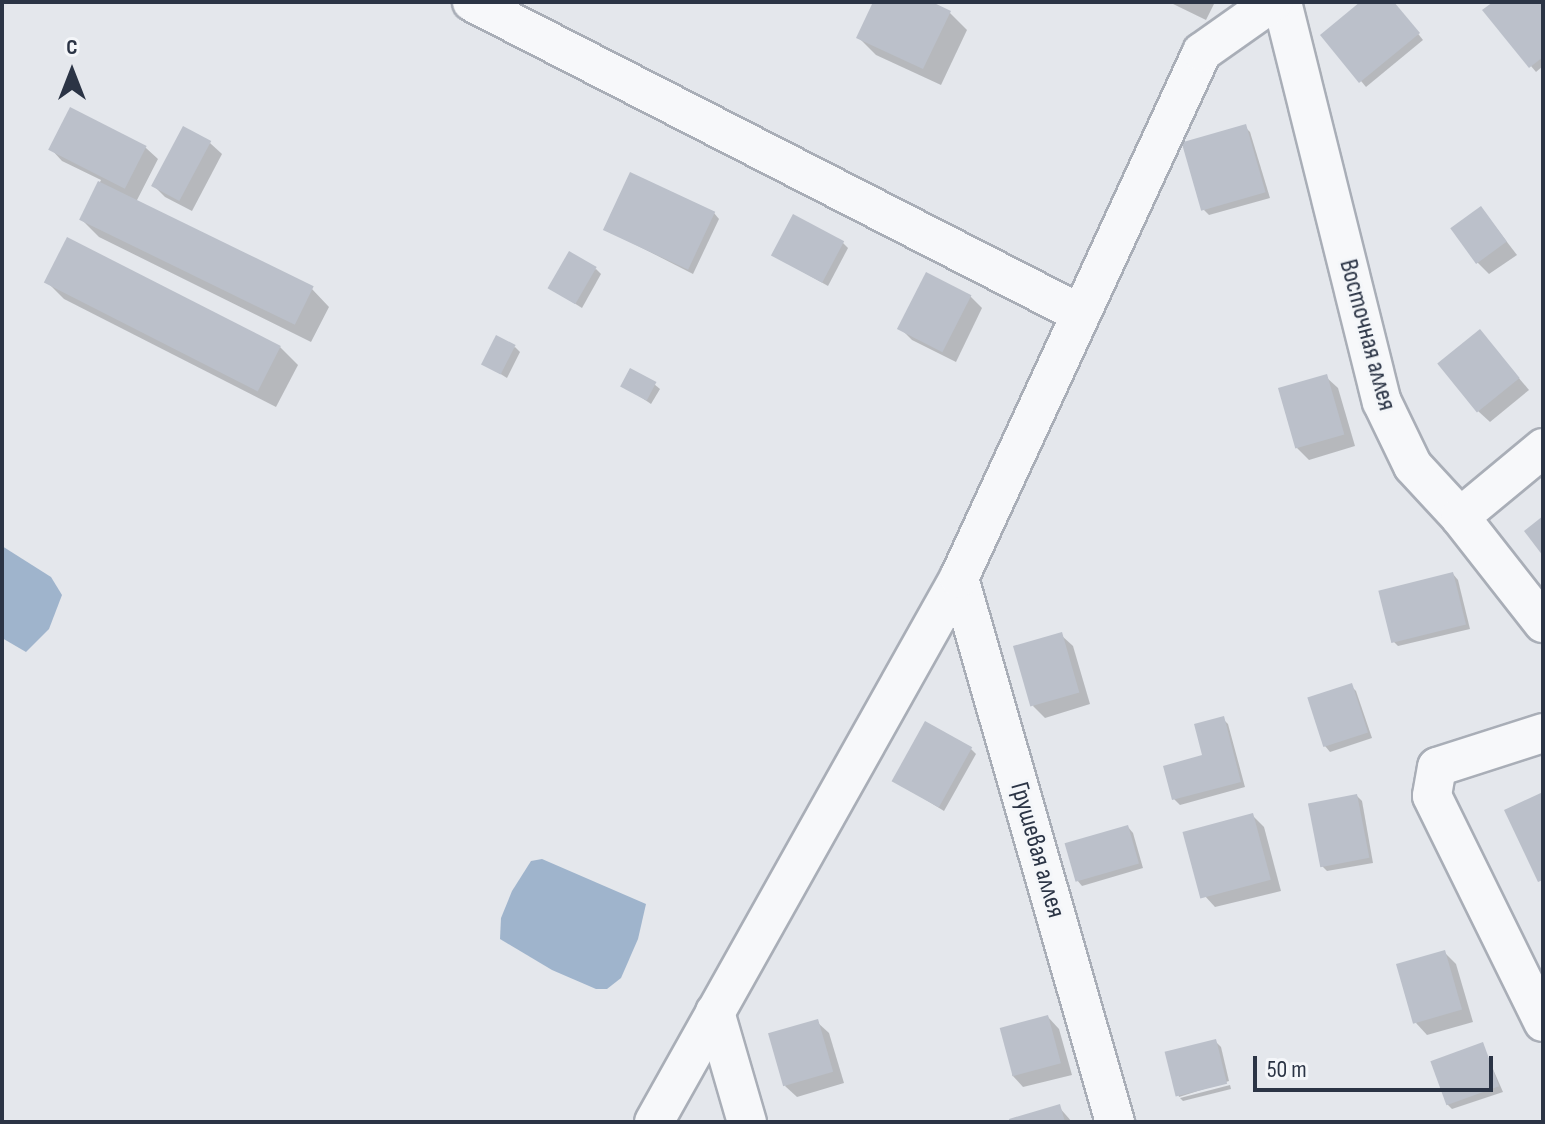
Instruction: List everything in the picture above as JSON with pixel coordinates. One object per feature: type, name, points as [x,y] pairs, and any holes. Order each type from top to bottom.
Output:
[{"type":"street","points":[[472,2],[1081,314]]},
{"type":"street","points":[[654,1122],[959,578],[1202,52],[1273,2]]},
{"type":"street","name":"Восточная аллея","points":[[1282,2],[1382,402],[1413,466],[1460,517],[1543,623]]},
{"type":"street","points":[[1460,517],[1543,448]]},
{"type":"street","name":"Грушевая аллея","points":[[959,578],[1115,1122]]},
{"type":"street","points":[[1543,733],[1437,767],[1432,796],[1543,1022]]},
{"type":"street","points":[[715,1012],[747,1122]]},
{"type":"water","points":[[2,546],[51,577],[62,595],[49,629],[26,652],[2,638]]},
{"type":"water","points":[[542,859],[646,904],[638,939],[621,978],[607,989],[596,989],[552,970],[500,939],[501,918],[512,891],[531,861]]},
{"type":"building","points":[[873,2],[932,2],[951,11],[923,69],[856,38]]},
{"type":"building","points":[[1360,2],[1394,2],[1420,33],[1359,83],[1320,35]]},
{"type":"building","points":[[1493,2],[1543,2],[1543,57],[1529,68],[1482,10]]},
{"type":"building","points":[[70,107],[147,146],[125,189],[48,150]]},
{"type":"building","points":[[1246,124],[1266,192],[1201,211],[1182,142]]},
{"type":"building","points":[[183,126],[211,141],[179,201],[151,186]]},
{"type":"building","points":[[630,172],[715,212],[688,270],[603,230]]},
{"type":"building","points":[[98,181],[314,286],[295,325],[79,220]]},
{"type":"building","points":[[1481,206],[1507,242],[1476,264],[1450,228]]},
{"type":"building","points":[[793,214],[844,241],[822,283],[771,255]]},
{"type":"building","points":[[67,237],[281,346],[258,391],[44,282]]},
{"type":"building","points":[[569,251],[597,267],[575,304],[548,288]]},
{"type":"building","points":[[926,272],[971,295],[942,352],[897,329]]},
{"type":"building","points":[[1480,329],[1520,378],[1477,413],[1437,364]]},
{"type":"building","points":[[496,335],[516,345],[501,374],[481,364]]},
{"type":"building","points":[[630,368],[656,382],[647,401],[620,387]]},
{"type":"building","points":[[1327,374],[1344,435],[1295,449],[1278,388]]},
{"type":"building","points":[[1543,516],[1543,556],[1524,531]]},
{"type":"building","points":[[1453,572],[1466,624],[1391,643],[1378,591]]},
{"type":"building","points":[[1062,632],[1079,693],[1030,707],[1013,646]]},
{"type":"building","points":[[1352,683],[1368,732],[1323,747],[1307,698]]},
{"type":"building","points":[[1224,716],[1241,782],[1172,800],[1163,766],[1202,755],[1194,724]]},
{"type":"building","points":[[925,721],[972,747],[939,808],[892,781]]},
{"type":"building","points":[[1543,792],[1543,880],[1538,882],[1504,810]]},
{"type":"building","points":[[1357,794],[1369,858],[1320,867],[1308,804]]},
{"type":"building","points":[[1253,813],[1271,880],[1200,899],[1182,832]]},
{"type":"building","points":[[1128,825],[1139,863],[1076,882],[1065,843]]},
{"type":"building","points":[[1445,950],[1462,1010],[1413,1024],[1396,964]]},
{"type":"building","points":[[1048,1015],[1061,1063],[1013,1076],[1000,1028]]},
{"type":"building","points":[[818,1019],[833,1072],[783,1086],[768,1033]]},
{"type":"building","points":[[1216,1039],[1227,1084],[1176,1096],[1165,1052]]},
{"type":"building","points":[[1483,1042],[1499,1086],[1446,1105],[1430,1061]]},
{"type":"building","points":[[1060,1104],[1065,1122],[1010,1122],[1009,1119]]}]
